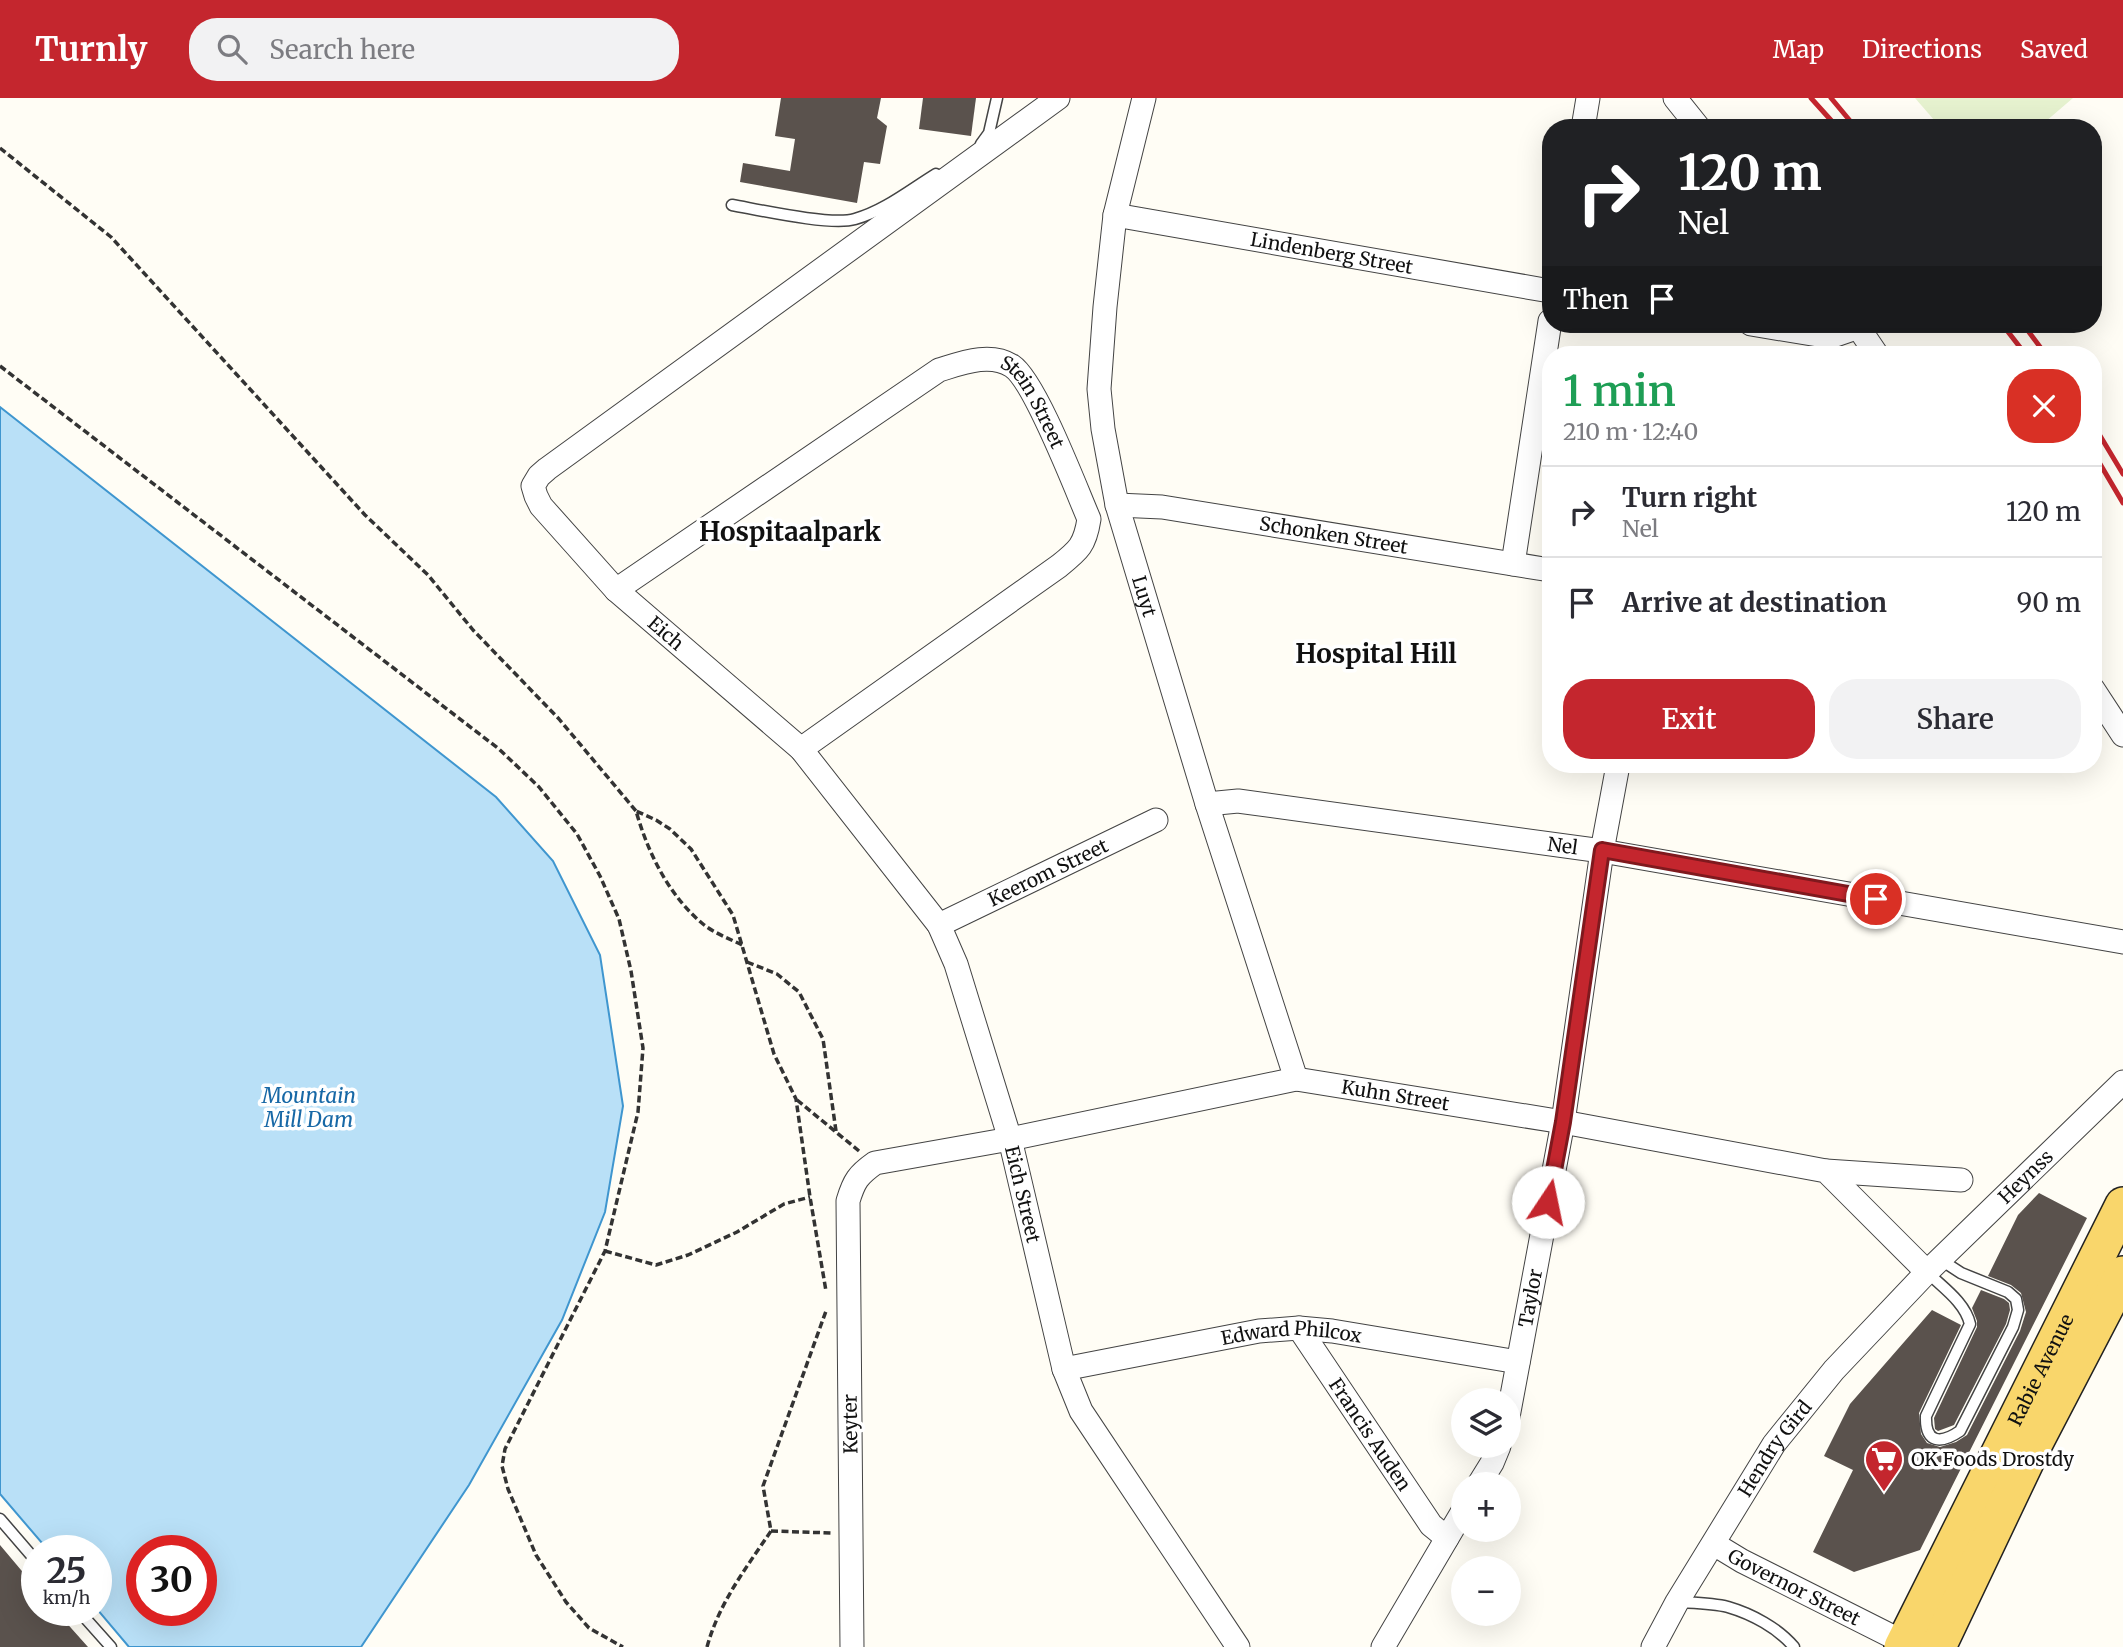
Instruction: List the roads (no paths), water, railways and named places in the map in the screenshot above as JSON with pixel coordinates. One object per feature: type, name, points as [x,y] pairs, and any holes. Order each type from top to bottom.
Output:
[{"type":"main road","name":"Rabie Avenue","points":[[1914,1646],[2123,1205]]},
{"type":"main road","name":"Rabie Avenue","points":[[1914,1646],[2034,1445],[2123,1274]]},
{"type":"street","name":"Eich","points":[[801,749],[616,590],[541,506],[533,486],[547,469],[1058,98]]},
{"type":"street","name":"Luyt","points":[[1144,98],[1115,215],[1104,307],[1100,388],[1103,429],[1117,505],[1206,804],[1296,1079]]},
{"type":"street","points":[[1584,119],[1588,98]]},
{"type":"street","points":[[1675,98],[1692,119]]},
{"type":"street","name":"Lindenberg Street","points":[[1115,215],[1542,290]]},
{"type":"street","points":[[1806,333],[1830,337],[1840,333]]},
{"type":"street","name":"Stein Street","points":[[616,590],[939,370],[989,359],[1012,366],[1034,395],[1089,519],[1086,536],[1076,552],[1059,566],[801,749]]},
{"type":"street","points":[[1513,564],[1542,374]]},
{"type":"street","name":"Schonken Street","points":[[1117,505],[1162,508],[1542,569]]},
{"type":"street","points":[[2102,703],[2123,735]]},
{"type":"street","name":"Eich Street","points":[[801,749],[939,925],[956,964],[1010,1139],[1064,1368],[1081,1411],[1238,1647]]},
{"type":"street","name":"Taylor","points":[[1513,1388],[1563,1122],[1602,850],[1616,773]]},
{"type":"street","name":"Nel","points":[[1206,804],[1238,801],[1602,850],[2123,942]]},
{"type":"street","name":"Keerom Street","points":[[939,925],[1156,820]]},
{"type":"street","name":"Kuhn Street","points":[[848,1201],[853,1184],[860,1174],[875,1163],[1010,1139],[1296,1079],[1563,1122],[1826,1171],[1961,1180]]},
{"type":"street","name":"Heynss","points":[[1934,1266],[2123,1082]]},
{"type":"street","points":[[1826,1171],[1934,1266]]},
{"type":"street","name":"Keyter","points":[[848,1201],[852,1647]]},
{"type":"street","name":"Hendry Gird","points":[[1653,1647],[1677,1602],[1774,1444],[1834,1370],[1934,1266]]},
{"type":"street","name":"Edward Philcox","points":[[1064,1368],[1259,1331],[1299,1328],[1518,1362]]},
{"type":"street","name":"Francis Auden","points":[[1299,1328],[1431,1524],[1447,1538]]},
{"type":"street","points":[[1383,1647],[1451,1531]]},
{"type":"street","name":"Governor Street","points":[[1714,1544],[1742,1561],[1914,1646]]},
{"type":"lane","points":[[732,205],[823,220],[853,220],[863,216],[883,207],[982,144],[989,133],[997,98]]},
{"type":"lane","points":[[1934,1266],[1961,1273],[2008,1292],[2016,1299],[2018,1310],[2013,1326],[1960,1431],[1940,1440],[1932,1438],[1925,1429],[1926,1416],[1970,1324],[1968,1316],[1934,1266]]},
{"type":"lane","points":[[0,1519],[21,1543]]},
{"type":"lane","points":[[1677,1602],[1727,1607],[1768,1625],[1784,1635],[1794,1647]]},
{"type":"lane","points":[[92,1626],[110,1647]]},
{"type":"water","name":"Mountain Mill Dam","points":[[0,407],[496,797],[553,861],[600,955],[623,1106],[605,1212],[562,1320],[469,1485],[361,1647],[129,1647],[111,1626],[112,1535],[35,1535],[0,1494]]},
{"type":"railway","points":[[1811,98],[1830,119]]},
{"type":"railway","points":[[1831,98],[1848,119]]},
{"type":"railway","points":[[2009,333],[2019,346]]},
{"type":"railway","points":[[2030,333],[2039,346]]},
{"type":"railway","points":[[2102,439],[2123,474]]},
{"type":"railway","points":[[2102,467],[2123,503]]},
{"type":"place","name":"OK Foods Drostdy","points":[[1884,1493]]},
{"type":"district","name":"Hospitaalpark","points":[[790,531]]},
{"type":"district","name":"Hospital Hill","points":[[1376,653]]}]
